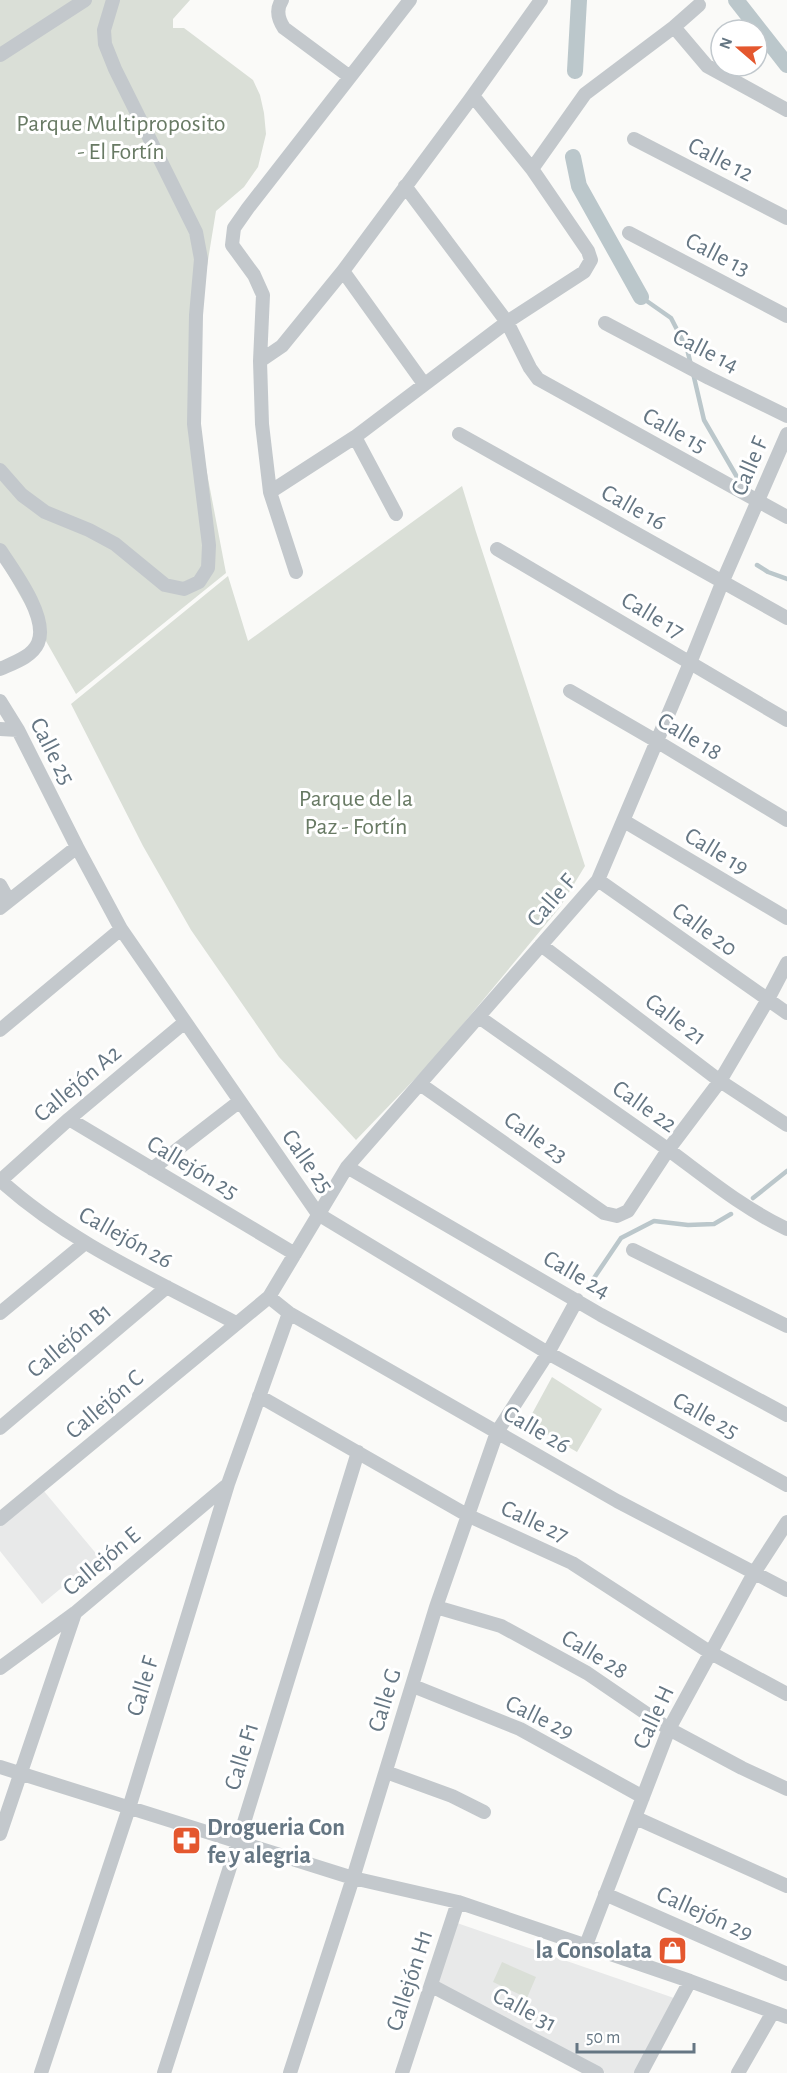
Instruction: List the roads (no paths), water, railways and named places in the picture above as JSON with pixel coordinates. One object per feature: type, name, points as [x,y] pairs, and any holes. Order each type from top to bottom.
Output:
[{"type":"street","points":[[0,55],[85,0]]},
{"type":"street","points":[[0,470],[22,495],[45,512],[115,544],[165,585],[184,589],[199,582],[208,568],[209,545],[194,424],[196,315],[201,259],[196,232],[115,69],[105,44],[104,30],[113,0]]},
{"type":"street","points":[[282,0],[278,9],[279,20],[284,28],[350,77]]},
{"type":"street","points":[[296,572],[270,492],[262,424],[260,361],[263,295],[254,275],[232,245],[234,228],[410,0]]},
{"type":"street","points":[[260,361],[282,346],[343,271],[541,0]]},
{"type":"street","points":[[532,169],[585,94],[699,6]]},
{"type":"street","points":[[674,27],[707,66],[787,110]]},
{"type":"street","points":[[270,492],[355,437],[507,322],[584,272],[591,260],[588,251],[532,169],[473,96]]},
{"type":"street","name":"Calle 12","points":[[634,139],[787,218]]},
{"type":"street","points":[[405,186],[507,322]]},
{"type":"street","name":"Calle 13","points":[[629,233],[787,316]]},
{"type":"street","points":[[343,271],[424,384]]},
{"type":"street","name":"Calle 15","points":[[507,322],[530,368],[542,382],[787,516]]},
{"type":"street","name":"Calle 14","points":[[605,323],[787,416]]},
{"type":"street","name":"Calle 16","points":[[459,434],[787,618]]},
{"type":"street","name":"Calle F","points":[[236,1323],[269,1297],[347,1167],[598,880],[787,434]]},
{"type":"street","points":[[355,437],[396,514]]},
{"type":"street","name":"Calle 17","points":[[497,549],[787,720]]},
{"type":"street","points":[[0,550],[26,591],[41,627],[38,644],[24,658],[0,669]]},
{"type":"street","name":"Calle 18","points":[[570,692],[787,820]]},
{"type":"street","name":"Calle 25","points":[[0,701],[18,730],[76,847],[121,929],[318,1214],[548,1353],[787,1485]]},
{"type":"street","points":[[0,729],[18,730]]},
{"type":"street","name":"Calle 19","points":[[624,821],[787,918]]},
{"type":"street","points":[[0,885],[4,904],[76,847]]},
{"type":"street","name":"Calle 20","points":[[598,880],[787,1013]]},
{"type":"street","points":[[0,1030],[121,929]]},
{"type":"street","name":"Calle 21","points":[[541,945],[720,1081],[787,1125]]},
{"type":"street","points":[[668,1150],[720,1081],[787,963]]},
{"type":"street","name":"Calle 22","points":[[478,1017],[757,1215],[787,1229]]},
{"type":"street","name":"Callejón A2","points":[[0,1181],[69,1119],[186,1022]]},
{"type":"street","name":"Calle 23","points":[[420,1084],[604,1213],[617,1216],[628,1211],[668,1150]]},
{"type":"street","points":[[152,1169],[240,1101]]},
{"type":"street","name":"Callejón 25","points":[[69,1119],[295,1254]]},
{"type":"street","name":"Calle 24","points":[[347,1167],[577,1300],[787,1416]]},
{"type":"street","name":"Callejón 26","points":[[0,1181],[28,1206],[85,1243],[236,1323]]},
{"type":"street","points":[[0,1313],[85,1243]]},
{"type":"street","points":[[633,1250],[787,1326]]},
{"type":"street","name":"Callejón B1","points":[[0,1428],[167,1287]]},
{"type":"street","name":"Calle 26","points":[[269,1297],[289,1313],[617,1501],[787,1590]]},
{"type":"street","name":"Calle G","points":[[290,2073],[353,1878],[436,1607],[497,1432],[548,1353],[577,1300]]},
{"type":"street","name":"Calle F","points":[[41,2073],[129,1808],[228,1484],[289,1313]]},
{"type":"street","name":"Callejón C","points":[[0,1519],[236,1323]]},
{"type":"street","name":"Calle 27","points":[[259,1396],[467,1515],[572,1563],[711,1653],[787,1694]]},
{"type":"street","name":"Calle F1","points":[[164,2073],[358,1452]]},
{"type":"street","name":"Callejón E","points":[[0,1668],[75,1613],[228,1484]]},
{"type":"street","name":"Calle H","points":[[586,1944],[669,1729],[754,1573],[787,1522]]},
{"type":"street","name":"Calle 28","points":[[436,1607],[501,1626],[587,1673],[669,1729],[787,1789]]},
{"type":"street","points":[[0,1834],[75,1613]]},
{"type":"street","name":"Calle 29","points":[[412,1686],[520,1729],[643,1797]]},
{"type":"street","points":[[0,1767],[353,1878],[458,1902],[586,1944],[787,2017]]},
{"type":"street","points":[[386,1772],[452,1796],[484,1812]]},
{"type":"street","points":[[636,1818],[787,1886]]},
{"type":"street","name":"Callejón 29","points":[[605,1894],[787,1974]]},
{"type":"street","name":"Callejón H1","points":[[402,2073],[458,1902]]},
{"type":"street","points":[[641,2073],[690,1981]]},
{"type":"street","name":"Calle 31","points":[[432,1986],[597,2073]]},
{"type":"street","points":[[738,2073],[773,2012]]},
{"type":"waterway","points":[[575,71],[579,0]]},
{"type":"waterway","points":[[736,0],[787,65]]},
{"type":"waterway","points":[[573,157],[579,186],[641,297]]},
{"type":"waterway","points":[[641,297],[671,318],[687,349],[691,365]]},
{"type":"waterway","points":[[693,373],[704,420],[737,477]]},
{"type":"waterway","points":[[757,565],[787,579]]},
{"type":"waterway","points":[[753,1198],[787,1171]]},
{"type":"waterway","points":[[594,1278],[621,1238],[654,1221],[688,1225],[714,1224],[731,1214]]},
{"type":"place","name":"Drogueria Con fe y alegria","points":[[186,1841]]},
{"type":"place","name":"la Consolata","points":[[673,1950]]},
{"type":"park label","name":"Parque Multiproposito - El Fortín","points":[[121,137]]},
{"type":"park label","name":"Parque de la Paz - Fortín","points":[[356,812]]}]
